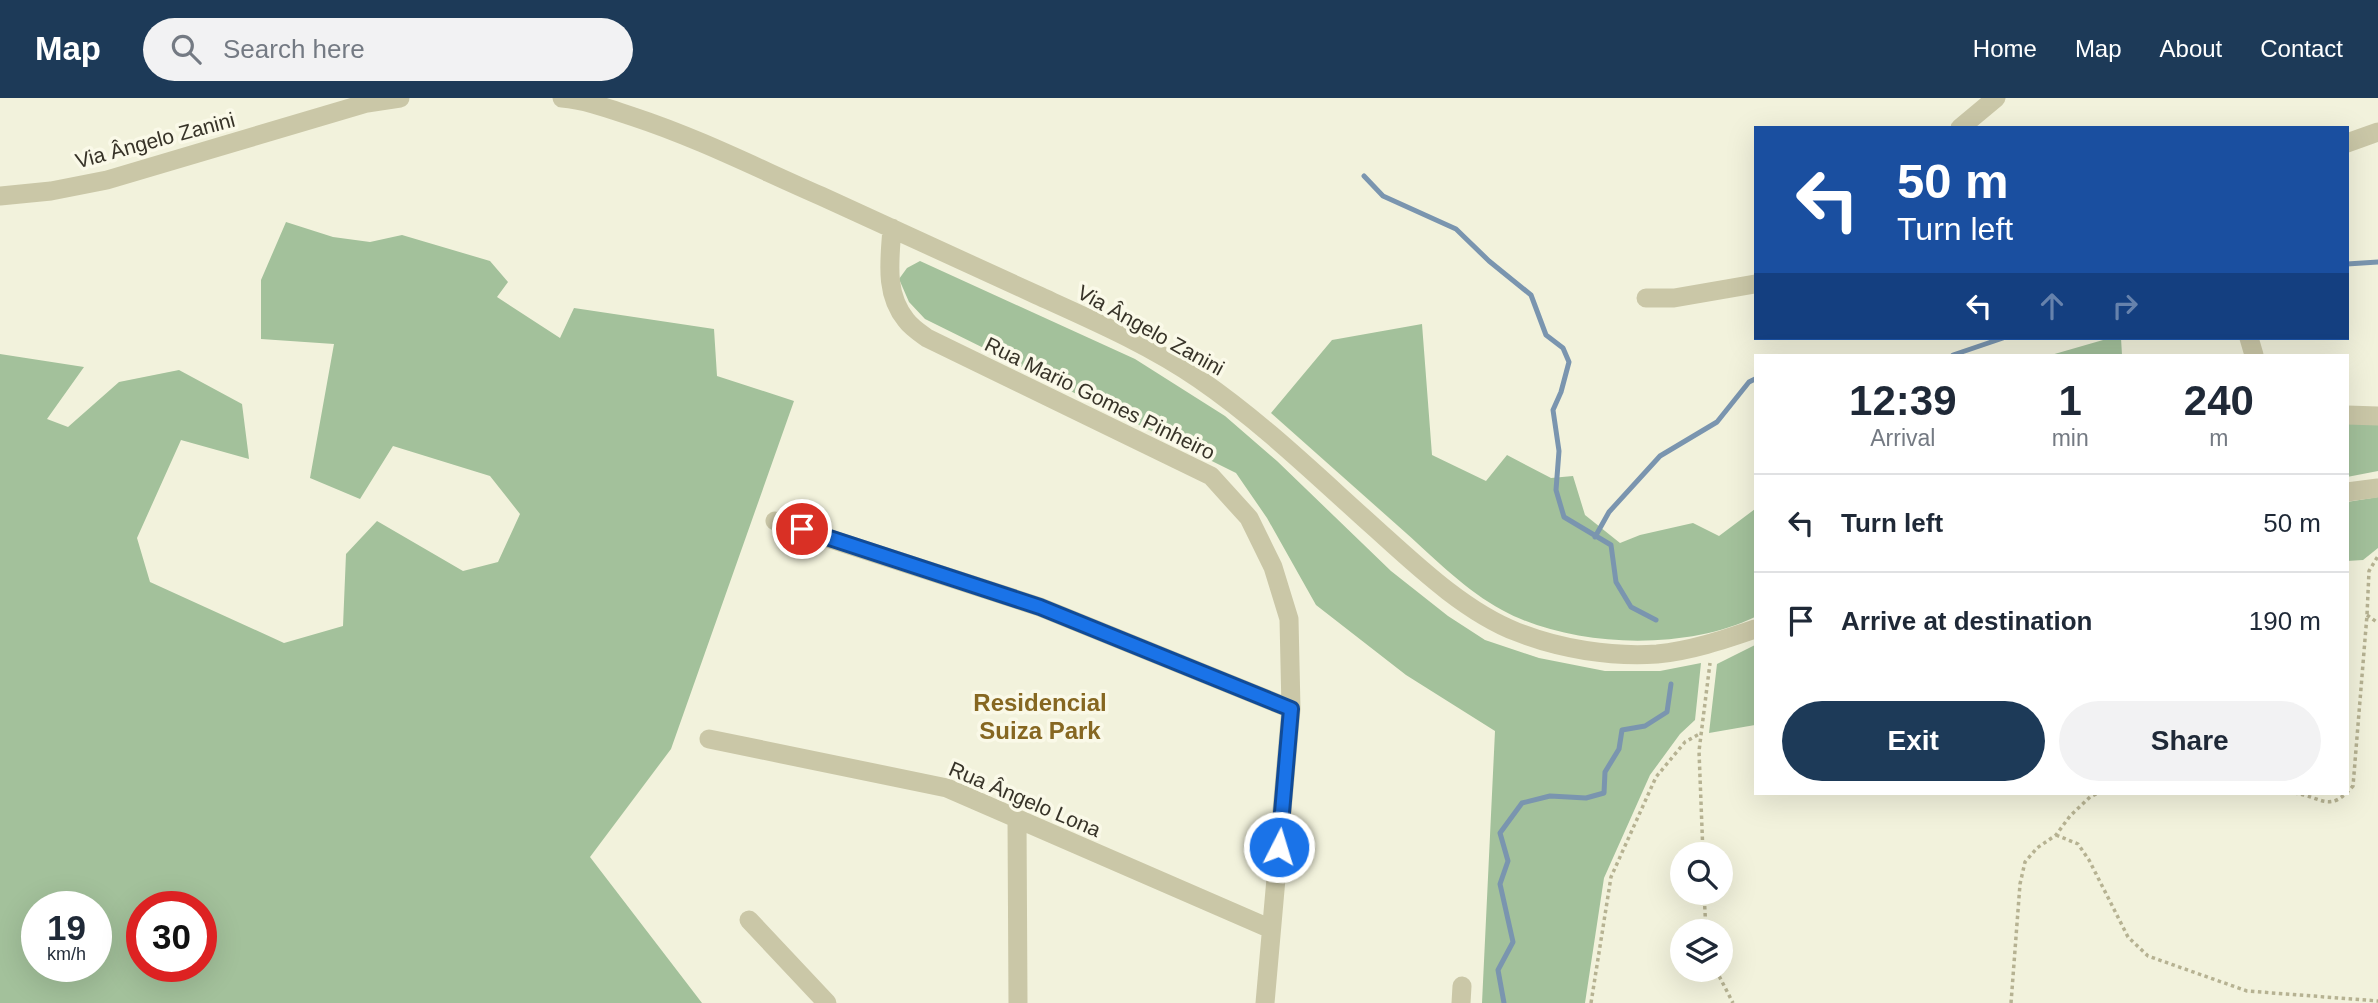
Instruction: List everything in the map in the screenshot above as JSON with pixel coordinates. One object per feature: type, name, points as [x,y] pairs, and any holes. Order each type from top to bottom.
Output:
[{"type":"street","name":"Via Ângelo Zanini","points":[[0,196],[51,191],[107,180],[367,103],[400,98]]},
{"type":"street","name":"Via Ângelo Zanini","points":[[568,98],[610,104],[667,128],[892,228],[1143,346],[1196,377],[1275,437],[1434,580],[1471,606],[1515,631],[1561,645],[1609,654],[1658,654],[1713,644],[1754,629]]},
{"type":"street","points":[[1962,126],[1996,98]]},
{"type":"street","points":[[2349,142],[2378,132]]},
{"type":"street","name":"Rua Mario Gomes Pinheiro","points":[[892,228],[888,273],[895,302],[906,320],[927,338],[1211,476],[1249,518],[1273,567],[1289,619],[1291,709],[1265,1003]]},
{"type":"street","points":[[1646,298],[1674,298],[1754,284]]},
{"type":"street","points":[[2349,415],[2378,416]]},
{"type":"street","points":[[2349,492],[2378,488]]},
{"type":"street","points":[[775,521],[1040,607],[1291,709]]},
{"type":"street","name":"Rua Ângelo Lona","points":[[709,739],[947,788],[1271,929]]},
{"type":"street","points":[[1017,819],[1018,1003]]},
{"type":"street","points":[[749,920],[827,1003]]},
{"type":"path","points":[[2349,791],[2353,786],[2369,571],[2378,555]]},
{"type":"path","points":[[2367,615],[2378,623]]},
{"type":"path","points":[[1703,842],[1699,751],[1713,644]]},
{"type":"path","points":[[1591,1003],[1611,877],[1657,777],[1685,741],[1701,733]]},
{"type":"path","points":[[2011,1003],[2020,884],[2025,862],[2037,848],[2056,835],[2070,816],[2094,795]]},
{"type":"path","points":[[2301,795],[2327,803],[2342,799],[2345,795]]},
{"type":"path","points":[[2056,835],[2078,844],[2089,860],[2127,937],[2148,956],[2246,991],[2378,1001]]},
{"type":"path","points":[[1722,982],[1733,1003]]},
{"type":"green space","points":[[286,222],[333,237],[370,242],[402,235],[490,261],[508,282],[497,297],[560,338],[574,308],[714,329],[717,376],[794,401],[671,749],[590,857],[702,1003],[0,1003],[0,354],[84,367],[47,419],[68,427],[119,382],[179,370],[242,404],[249,459],[181,440],[137,538],[150,582],[284,643],[343,626],[346,554],[377,521],[463,571],[498,562],[520,514],[490,476],[393,446],[360,499],[310,478],[334,344],[261,339],[261,280]]},
{"type":"green space","points":[[920,261],[1135,359],[1225,416],[1277,461],[1391,571],[1448,616],[1485,640],[1539,658],[1605,671],[1660,671],[1701,663],[1695,720],[1680,734],[1650,775],[1604,878],[1585,1003],[1482,1003],[1495,731],[1406,675],[1316,605],[1267,518],[1236,473],[925,319],[909,302],[899,279],[907,268]]},
{"type":"green space","points":[[1422,324],[1432,455],[1486,481],[1507,455],[1551,478],[1573,476],[1585,515],[1620,543],[1640,535],[1693,523],[1719,536],[1754,510],[1754,617],[1696,636],[1628,640],[1561,632],[1530,623],[1489,602],[1440,564],[1271,413],[1332,340]]},
{"type":"green space","points":[[2103,340],[2121,340],[2122,354],[2054,354]]},
{"type":"green space","points":[[2349,422],[2378,422],[2378,471],[2349,477]]},
{"type":"green space","points":[[2378,497],[2378,548],[2363,560],[2349,561],[2349,502]]},
{"type":"green space","points":[[1754,646],[1754,725],[1709,733],[1717,664]]},
{"type":"waterway","points":[[1364,176],[1383,196],[1456,229],[1489,261],[1531,295],[1546,335],[1563,348],[1569,362],[1553,410],[1559,451],[1556,490],[1564,517],[1611,545],[1616,582],[1631,607],[1656,620]]},
{"type":"waterway","points":[[2349,264],[2378,262]]},
{"type":"waterway","points":[[1956,354],[1997,340]]},
{"type":"waterway","points":[[1595,537],[1609,512],[1660,456],[1717,422],[1749,382],[1754,380]]},
{"type":"waterway","points":[[1504,1003],[1498,970],[1513,942],[1500,884],[1508,861],[1500,833],[1522,803],[1550,796],[1586,798],[1604,793],[1605,772],[1619,749],[1622,730],[1645,726],[1667,712],[1671,684]]},
{"type":"district","name":"Residencial Suiza Park","points":[[1040,716]]},
{"type":"route","points":[[802,529],[1040,607],[1291,709],[1279,847]]}]
